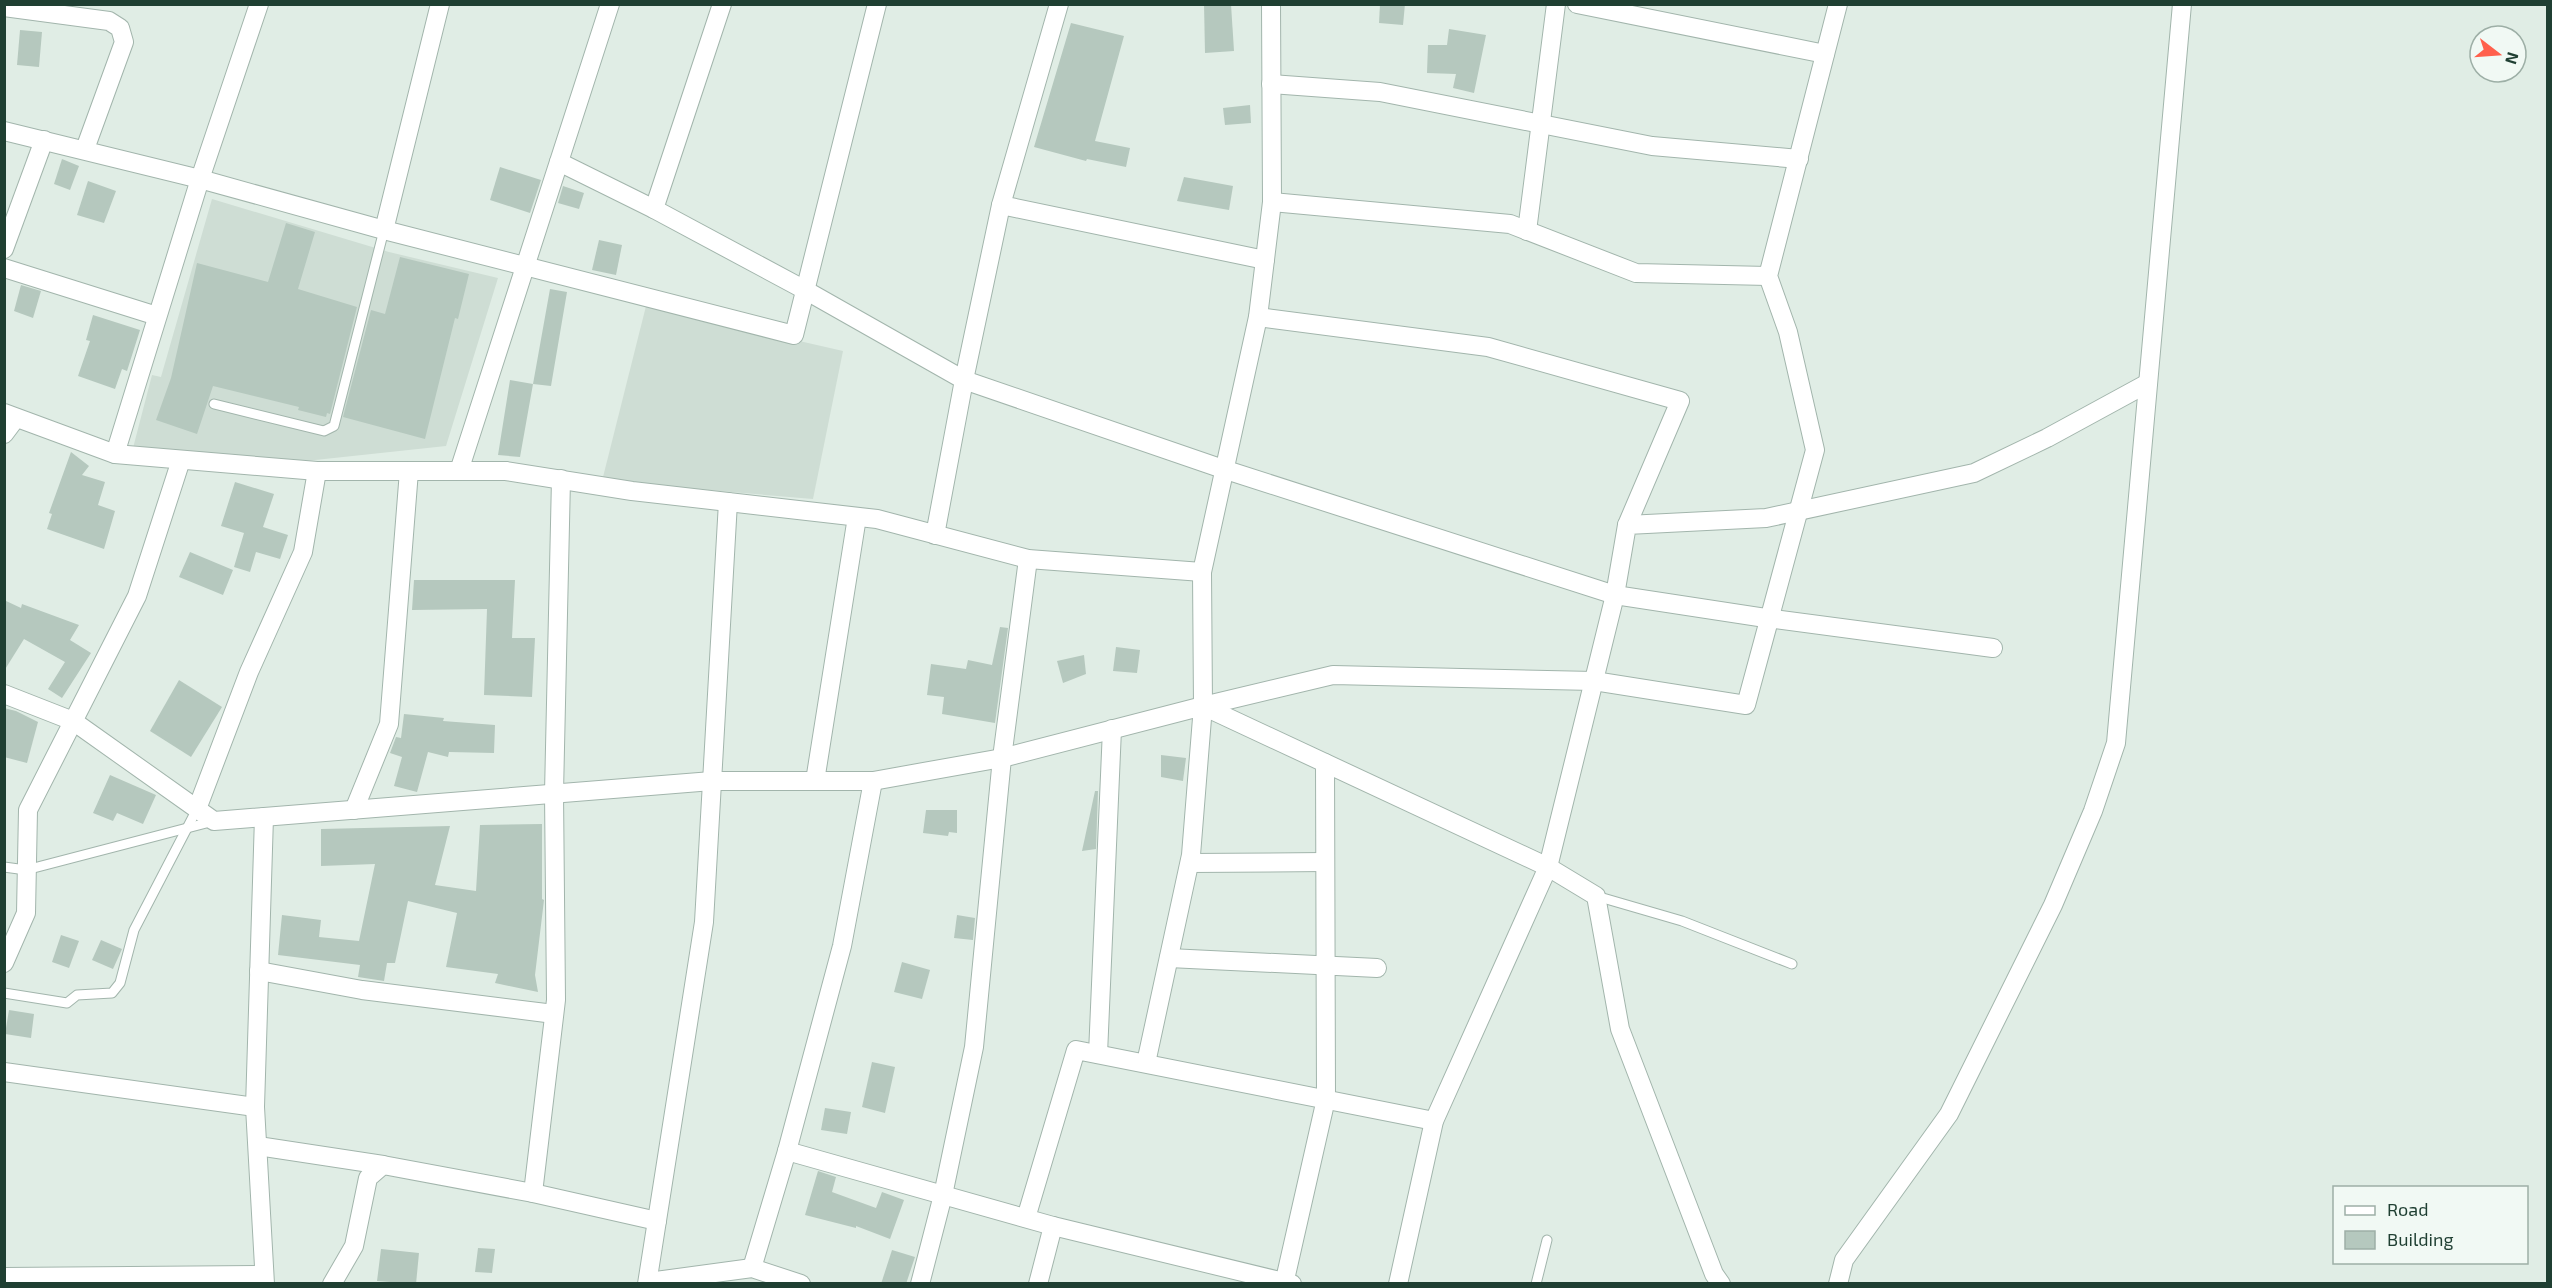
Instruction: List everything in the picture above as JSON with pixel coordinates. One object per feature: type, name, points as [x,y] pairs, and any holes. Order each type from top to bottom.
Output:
[{"type":"street","points":[[115,454],[200,178],[259,4]]},
{"type":"street","points":[[384,230],[440,4]]},
{"type":"street","points":[[459,471],[610,4]]},
{"type":"street","points":[[654,209],[722,4]]},
{"type":"street","points":[[4,131],[200,178],[384,230],[794,335],[877,4]]},
{"type":"street","points":[[935,535],[964,380],[1001,205],[1059,4]]},
{"type":"street","points":[[1146,1063],[1190,863],[1203,706],[1202,572],[1258,317],[1272,202],[1271,4]]},
{"type":"street","points":[[1527,231],[1556,4]]},
{"type":"street","points":[[1577,4],[1825,54]]},
{"type":"street","points":[[4,694],[73,722],[214,821],[712,781],[873,781],[1002,758],[1333,675],[1594,681],[1746,705],[1815,450],[1788,332],[1768,276],[1838,4]]},
{"type":"street","points":[[1838,1284],[1844,1260],[1949,1114],[2053,905],[2093,811],[2116,743],[2184,6]]},
{"type":"street","points":[[4,7],[109,21],[120,28],[124,42],[85,149]]},
{"type":"street","points":[[1271,84],[1380,92],[1652,146],[1799,159]]},
{"type":"street","points":[[4,249],[44,140]]},
{"type":"street","points":[[559,162],[654,209],[805,290],[964,380],[1223,470],[1615,595],[1993,648]]},
{"type":"street","points":[[1272,202],[1510,224],[1636,273],[1768,276]]},
{"type":"street","points":[[1001,205],[1265,260]]},
{"type":"street","points":[[4,268],[157,316]]},
{"type":"street","points":[[1258,317],[1488,348],[1680,401],[1627,525],[1615,595],[1548,867],[1434,1121],[1398,1284]]},
{"type":"street","points":[[1627,525],[1766,518],[1974,473],[2047,438],[2148,384]]},
{"type":"street","points":[[4,434],[10,416],[115,454],[317,471],[506,471],[728,502],[877,519],[1028,559],[1202,572]]},
{"type":"street","points":[[4,963],[26,913],[28,810],[137,596],[181,460]]},
{"type":"street","points":[[197,809],[249,672],[303,552],[317,471]]},
{"type":"street","points":[[354,810],[389,724],[409,471]]},
{"type":"street","points":[[533,1193],[554,1014],[554,794],[561,479]]},
{"type":"street","points":[[728,502],[704,922],[648,1283],[752,1268],[801,1284]]},
{"type":"street","points":[[815,781],[857,517]]},
{"type":"street","points":[[920,1284],[943,1195],[974,1047],[1002,758],[1028,559]]},
{"type":"street","points":[[1203,706],[1548,867],[1596,896],[1620,1029],[1674,1175],[1720,1284]]},
{"type":"street","points":[[1098,1054],[1112,729]]},
{"type":"street","points":[[787,1152],[1053,1226],[1287,1283],[1326,1099],[1325,763]]},
{"type":"street","points":[[752,1268],[787,1152],[842,946],[873,781]]},
{"type":"street","points":[[4,1276],[264,1279],[255,1107],[264,817]]},
{"type":"street","points":[[1190,863],[1325,862]]},
{"type":"street","points":[[1169,958],[1377,968]]},
{"type":"street","points":[[259,971],[362,990],[554,1014]]},
{"type":"street","points":[[1026,1218],[1076,1050],[1434,1121]]},
{"type":"street","points":[[4,1072],[255,1107]]},
{"type":"street","points":[[258,1146],[533,1193],[657,1221]]},
{"type":"street","points":[[333,1284],[354,1246],[368,1178],[383,1166]]},
{"type":"street","points":[[1038,1284],[1053,1226]]},
{"type":"lane","points":[[214,404],[324,431],[334,426],[384,230]]},
{"type":"lane","points":[[4,993],[67,1003],[77,995],[112,993],[120,983],[134,930],[197,809]]},
{"type":"lane","points":[[4,867],[26,870],[214,821]]},
{"type":"lane","points":[[1596,896],[1682,921],[1792,964]]},
{"type":"lane","points":[[1536,1284],[1547,1240]]},
{"type":"shaded area","points":[[212,199],[389,252],[498,278],[446,446],[306,461],[133,448],[152,375],[161,377]]},
{"type":"shaded area","points":[[646,306],[843,351],[813,499],[602,481]]},
{"type":"building","points":[[1204,4],[1231,4],[1234,51],[1205,53]]},
{"type":"building","points":[[1380,4],[1405,4],[1403,25],[1379,23]]},
{"type":"building","points":[[1071,23],[1124,36],[1095,141],[1130,148],[1126,167],[1087,159],[1086,161],[1034,147]]},
{"type":"building","points":[[1449,29],[1486,35],[1474,93],[1453,88],[1456,74],[1427,73],[1428,45],[1447,45]]},
{"type":"building","points":[[20,30],[42,32],[39,67],[17,65]]},
{"type":"building","points":[[1250,105],[1251,123],[1225,125],[1223,108]]},
{"type":"building","points":[[62,159],[79,166],[70,190],[54,184]]},
{"type":"building","points":[[500,167],[541,180],[530,213],[490,200]]},
{"type":"building","points":[[1184,177],[1233,186],[1229,210],[1177,201]]},
{"type":"building","points":[[88,181],[116,191],[104,223],[77,215]]},
{"type":"building","points":[[563,186],[584,193],[579,209],[558,203]]},
{"type":"building","points":[[286,223],[315,232],[298,289],[357,307],[330,414],[327,413],[326,417],[298,410],[299,407],[213,386],[197,434],[156,420],[171,378],[197,263],[268,282]]},
{"type":"building","points":[[599,240],[622,245],[616,275],[592,270]]},
{"type":"building","points":[[400,257],[469,274],[458,319],[455,318],[425,439],[343,417],[371,310],[385,314]]},
{"type":"building","points":[[21,285],[41,291],[33,318],[14,311]]},
{"type":"building","points":[[550,289],[567,292],[551,386],[533,384]]},
{"type":"building","points":[[93,315],[140,330],[127,371],[122,369],[115,389],[78,376],[90,341],[86,340]]},
{"type":"building","points":[[510,380],[533,384],[520,457],[498,455]]},
{"type":"building","points":[[71,452],[89,466],[82,475],[105,482],[98,505],[115,511],[104,549],[47,529],[52,514],[49,513]]},
{"type":"building","points":[[235,482],[274,494],[263,527],[288,535],[280,559],[256,552],[250,572],[234,567],[244,533],[221,526]]},
{"type":"building","points":[[190,552],[233,570],[223,595],[179,577]]},
{"type":"building","points":[[414,580],[515,580],[512,638],[535,638],[532,697],[484,695],[487,609],[412,610]]},
{"type":"building","points":[[4,600],[21,608],[22,604],[79,625],[70,640],[91,653],[62,698],[48,689],[65,662],[24,639],[4,671]]},
{"type":"building","points":[[1000,627],[1008,628],[995,723],[942,714],[944,697],[927,695],[931,664],[966,669],[968,660],[992,665]]},
{"type":"building","points":[[1116,647],[1140,650],[1137,673],[1113,671]]},
{"type":"building","points":[[1084,655],[1086,674],[1063,683],[1057,661]]},
{"type":"building","points":[[179,680],[222,707],[191,757],[150,731]]},
{"type":"building","points":[[4,708],[38,722],[27,763],[4,757]]},
{"type":"building","points":[[404,714],[444,718],[443,721],[495,725],[494,753],[449,752],[448,757],[428,752],[417,792],[394,786],[402,757],[390,753],[396,737],[401,738]]},
{"type":"building","points":[[1161,755],[1186,758],[1183,781],[1161,777]]},
{"type":"building","points":[[110,775],[156,795],[143,824],[117,813],[113,821],[93,813]]},
{"type":"building","points":[[1095,791],[1098,791],[1096,849],[1082,851]]},
{"type":"building","points":[[926,810],[957,810],[957,833],[949,832],[948,836],[923,833]]},
{"type":"building","points":[[542,824],[542,899],[544,900],[535,975],[538,992],[495,983],[498,974],[446,967],[457,913],[408,901],[395,963],[387,963],[384,981],[358,977],[360,965],[278,955],[282,915],[321,920],[319,937],[359,941],[375,864],[321,866],[321,829],[450,826],[435,885],[476,891],[480,825]]},
{"type":"building","points":[[957,915],[975,918],[973,940],[954,938]]},
{"type":"building","points":[[61,935],[79,941],[69,968],[52,962]]},
{"type":"building","points":[[101,940],[122,949],[113,969],[92,960]]},
{"type":"building","points":[[902,962],[930,970],[922,999],[894,992]]},
{"type":"building","points":[[9,1010],[34,1014],[31,1038],[5,1034]]},
{"type":"building","points":[[872,1062],[895,1067],[885,1113],[862,1107]]},
{"type":"building","points":[[825,1108],[851,1112],[847,1134],[821,1130]]},
{"type":"building","points":[[818,1171],[836,1177],[832,1192],[876,1208],[882,1192],[904,1200],[890,1239],[856,1226],[856,1228],[805,1215]]},
{"type":"building","points":[[478,1248],[495,1249],[492,1273],[475,1272]]},
{"type":"building","points":[[381,1249],[419,1253],[416,1284],[377,1281]]},
{"type":"building","points":[[892,1250],[915,1257],[906,1284],[881,1284]]}]
